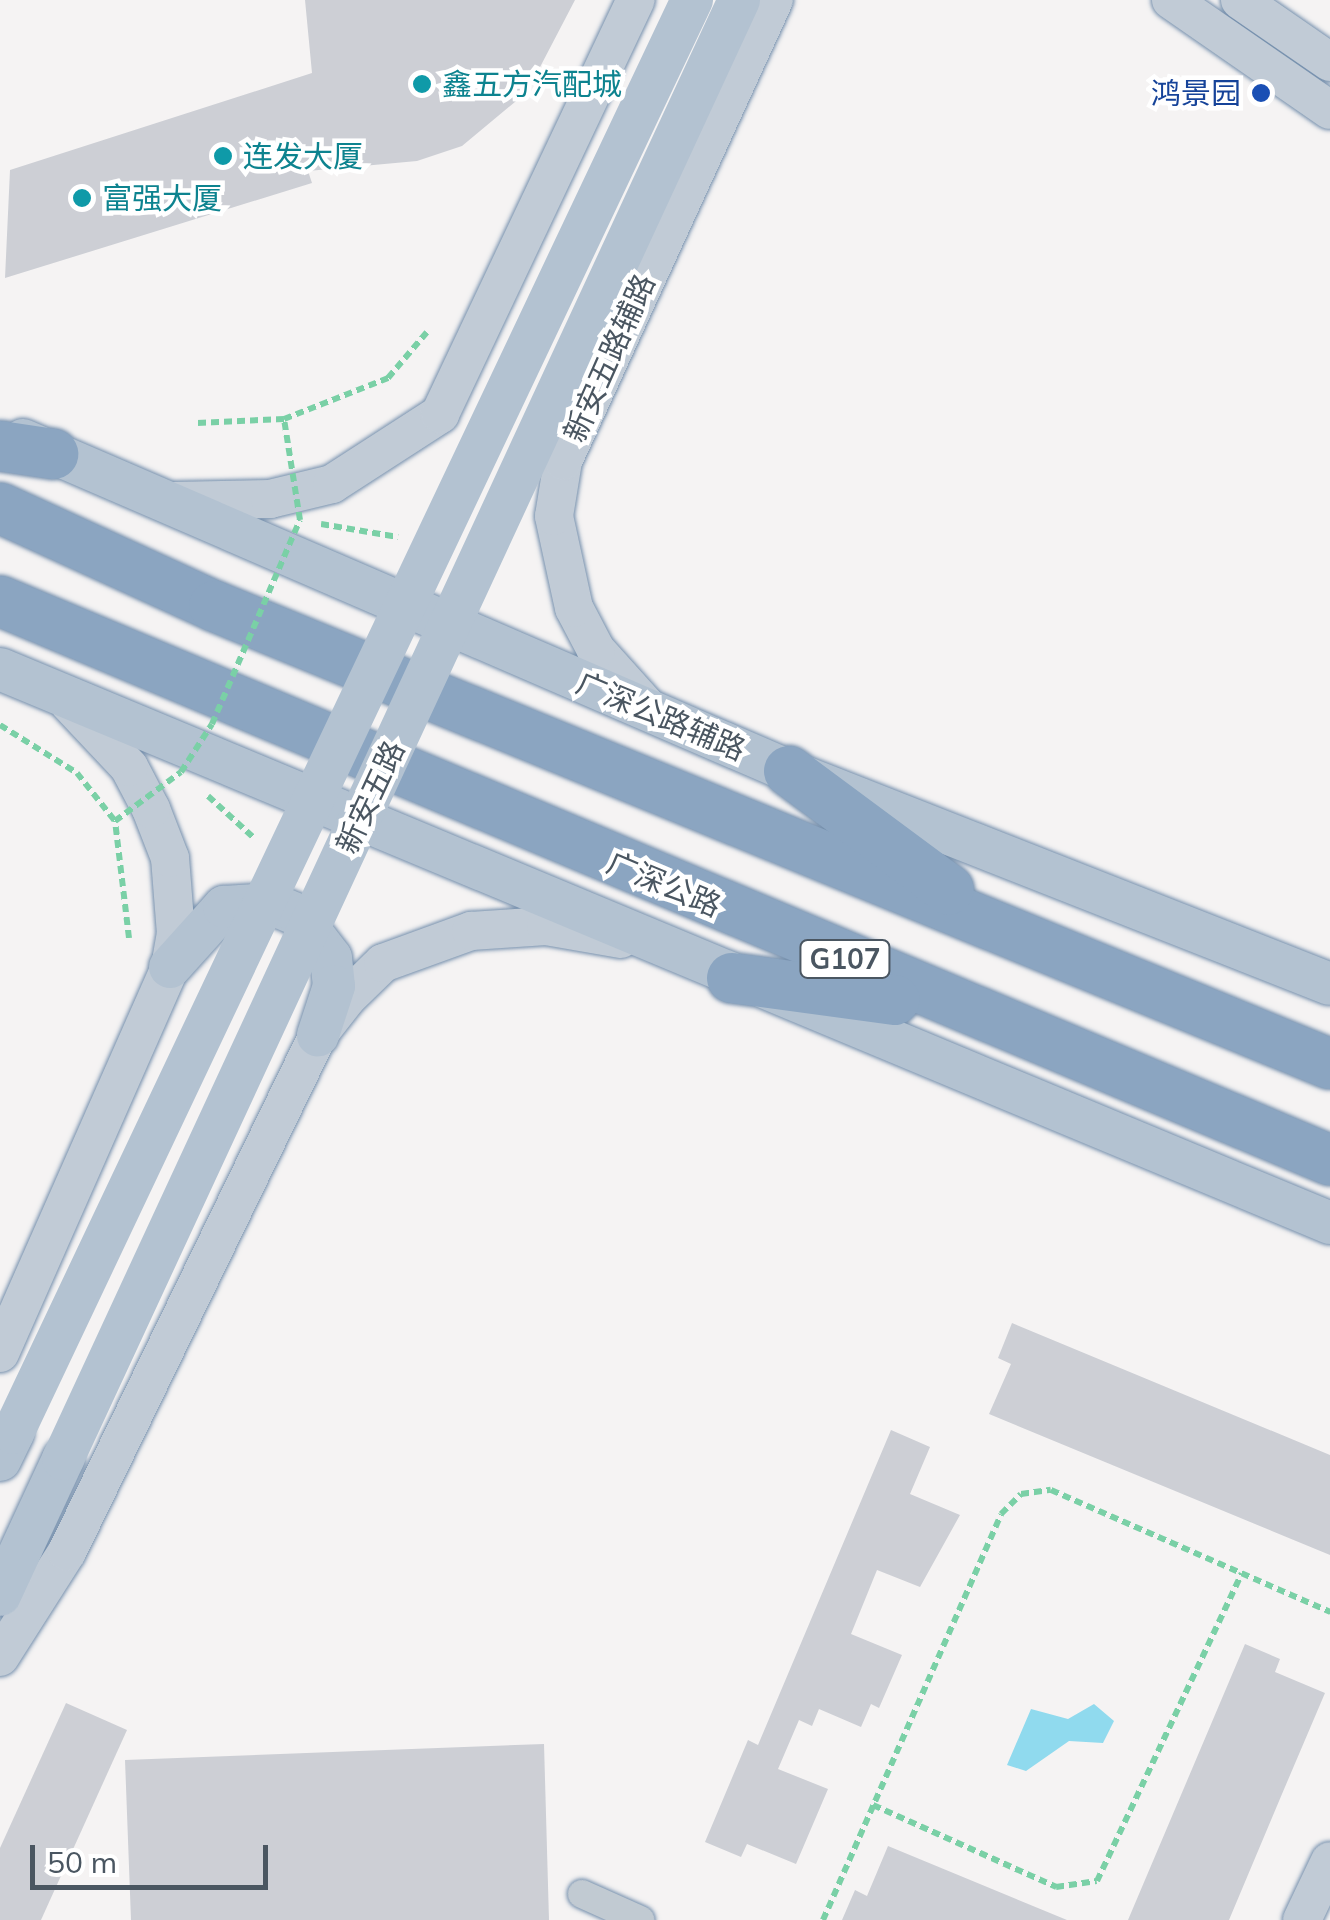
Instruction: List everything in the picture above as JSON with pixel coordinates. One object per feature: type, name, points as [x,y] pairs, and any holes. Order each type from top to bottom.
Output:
[{"type":"highway","points":[[0,446],[54,454]]},
{"type":"highway","points":[[0,508],[214,606],[1330,1064]]},
{"type":"highway","name":"广深公路","points":[[0,602],[1330,1160]]},
{"type":"highway","points":[[789,771],[1010,935]]},
{"type":"highway","points":[[732,978],[966,1009]]},
{"type":"main road","points":[[163,501],[270,499],[332,484],[440,414],[636,0]]},
{"type":"main road","name":"新安五路","points":[[7,1446],[692,0]]},
{"type":"main road","name":"新安五路","points":[[0,1594],[739,0]]},
{"type":"main road","name":"新安五路辅路","points":[[651,712],[596,650],[574,608],[554,516],[584,409],[774,0]]},
{"type":"main road","points":[[1171,0],[1330,110]]},
{"type":"main road","points":[[1240,0],[1330,62]]},
{"type":"main road","name":"广深公路辅路","points":[[0,430],[789,771],[1330,984]]},
{"type":"main road","points":[[0,669],[68,702],[1330,1223]]},
{"type":"main road","points":[[68,702],[128,767],[170,858],[170,968]]},
{"type":"main road","points":[[0,1353],[170,968],[224,907],[258,903],[298,915],[330,958],[334,986],[318,1035],[67,1552],[0,1657]]},
{"type":"main road","points":[[318,1035],[383,963],[424,943],[546,926],[652,944]]},
{"type":"main road","points":[[1302,1920],[1330,1861]]},
{"type":"street","points":[[582,1894],[640,1920]]},
{"type":"path","points":[[196,422],[284,419],[388,378],[427,332]]},
{"type":"path","points":[[115,821],[181,772],[212,724],[300,520],[284,419]]},
{"type":"path","points":[[300,520],[412,540]]},
{"type":"path","points":[[0,725],[64,762],[115,821],[129,938]]},
{"type":"path","points":[[181,772],[264,847]]},
{"type":"path","points":[[823,1920],[1002,1514],[1021,1494],[1052,1490],[1330,1612]]},
{"type":"path","points":[[873,1805],[1056,1887],[1096,1881],[1242,1573]]},
{"type":"water","points":[[1094,1704],[1114,1721],[1103,1743],[1069,1741],[1026,1771],[1007,1765],[1031,1709],[1068,1719]]},
{"type":"building","points":[[305,0],[575,0],[527,92],[462,146],[417,161],[308,171],[312,183],[5,278],[10,170],[312,73]]},
{"type":"building","points":[[1012,1323],[1330,1455],[1330,1555],[989,1414],[1011,1364],[998,1358]]},
{"type":"building","points":[[891,1430],[930,1447],[910,1494],[960,1515],[920,1587],[877,1570],[851,1634],[902,1655],[879,1708],[871,1704],[861,1727],[819,1709],[812,1726],[799,1720],[778,1769],[828,1789],[796,1864],[747,1844],[741,1857],[705,1842],[748,1740],[758,1745]]},
{"type":"building","points":[[1245,1644],[1280,1659],[1275,1672],[1325,1693],[1229,1920],[1128,1920]]},
{"type":"building","points":[[66,1703],[127,1730],[41,1920],[0,1920],[0,1848]]},
{"type":"building","points":[[544,1744],[549,1920],[131,1920],[125,1760]]},
{"type":"building","points":[[888,1846],[1067,1920],[842,1920],[855,1890],[867,1896]]},
{"type":"place","name":"鑫五方汽配城","points":[[422,84]]},
{"type":"place","name":"鸿景园","points":[[1261,93]]},
{"type":"place","name":"连发大厦","points":[[223,156]]},
{"type":"place","name":"富强大厦","points":[[82,198]]}]
